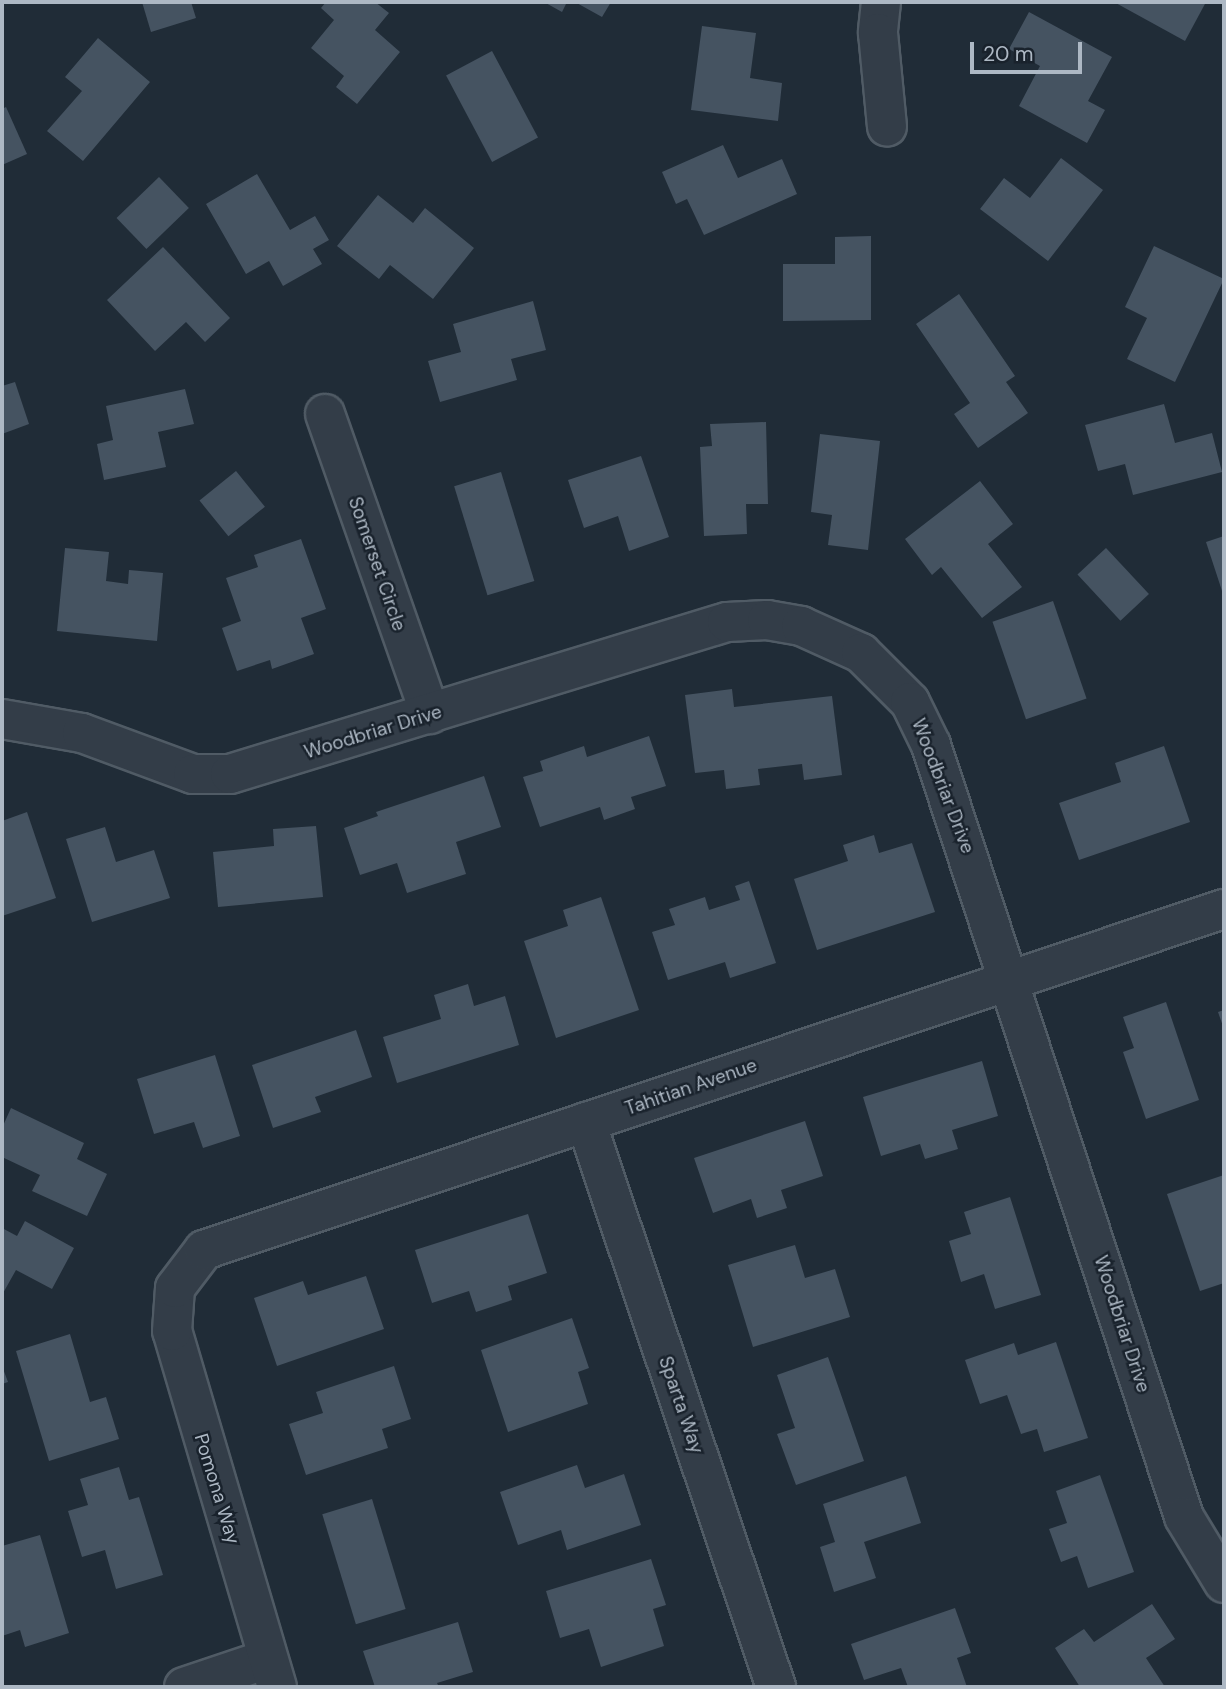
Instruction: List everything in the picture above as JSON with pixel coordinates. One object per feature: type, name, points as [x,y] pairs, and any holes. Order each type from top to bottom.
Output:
[{"type":"street","points":[[881,2],[878,33],[887,127]]},
{"type":"street","name":"Somerset Circle","points":[[325,414],[430,714]]},
{"type":"street","name":"Woodbriar Drive","points":[[2,719],[82,733],[192,774],[230,774],[430,714],[685,631],[727,622],[767,620],[832,638],[861,653],[910,702],[931,745],[1010,979],[1184,1517],[1224,1583]]},
{"type":"street","name":"Tahitian Avenue","points":[[175,1288],[185,1269],[216,1242],[586,1122],[1224,909]]},
{"type":"street","name":"Sparta Way","points":[[586,1122],[776,1687]]},
{"type":"street","name":"Pomona Way","points":[[175,1288],[172,1331],[179,1363],[272,1673]]},
{"type":"street","points":[[184,1687],[272,1673]]},
{"type":"building","points":[[142,2],[191,2],[196,18],[151,32]]},
{"type":"building","points":[[326,2],[375,2],[389,13],[375,30],[400,52],[357,104],[336,87],[344,76],[311,48],[334,20],[321,8]]},
{"type":"building","points":[[544,2],[567,2],[562,12]]},
{"type":"building","points":[[575,2],[611,2],[602,17]]},
{"type":"building","points":[[1114,2],[1206,2],[1185,41]]},
{"type":"building","points":[[1029,12],[1112,57],[1088,101],[1105,110],[1087,143],[1019,106],[1040,66],[1009,49]]},
{"type":"building","points":[[702,26],[756,33],[750,78],[782,83],[778,121],[691,110]]},
{"type":"building","points":[[98,38],[150,82],[83,161],[47,131],[82,91],[65,77]]},
{"type":"building","points":[[492,51],[538,138],[492,162],[446,75]]},
{"type":"building","points":[[6,107],[27,154],[2,165],[2,109]]},
{"type":"building","points":[[723,145],[738,178],[782,159],[797,194],[704,235],[687,199],[676,204],[662,172]]},
{"type":"building","points":[[1061,158],[1103,190],[1048,261],[980,209],[1004,178],[1030,198]]},
{"type":"building","points":[[257,174],[290,230],[315,216],[329,240],[313,249],[322,264],[283,286],[269,261],[246,274],[206,204]]},
{"type":"building","points":[[159,177],[189,208],[146,249],[117,218]]},
{"type":"building","points":[[378,195],[413,223],[425,208],[474,248],[433,299],[390,265],[379,279],[337,246]]},
{"type":"building","points":[[871,236],[871,320],[783,321],[783,264],[835,264],[835,237]]},
{"type":"building","points":[[1154,246],[1224,279],[1175,382],[1127,359],[1147,318],[1125,307]]},
{"type":"building","points":[[163,247],[230,318],[205,342],[186,322],[155,351],[107,300]]},
{"type":"building","points":[[959,294],[1015,376],[1006,382],[1028,413],[978,448],[954,414],[970,403],[916,324]]},
{"type":"building","points":[[533,301],[546,350],[511,359],[517,380],[440,402],[428,361],[461,352],[453,324]]},
{"type":"building","points":[[15,382],[29,424],[2,434],[2,386]]},
{"type":"building","points":[[185,389],[194,424],[158,432],[166,467],[104,480],[97,444],[113,440],[106,406]]},
{"type":"building","points":[[1164,404],[1175,443],[1212,433],[1222,472],[1133,495],[1125,464],[1098,471],[1085,425]]},
{"type":"building","points":[[766,422],[768,504],[746,504],[747,534],[704,536],[700,447],[712,446],[710,424]]},
{"type":"building","points":[[820,434],[880,441],[868,550],[828,545],[832,515],[811,512]]},
{"type":"building","points":[[641,456],[669,537],[629,551],[618,516],[584,528],[568,480]]},
{"type":"building","points":[[236,471],[265,507],[228,536],[199,501]]},
{"type":"building","points":[[501,472],[534,581],[487,595],[454,486]]},
{"type":"building","points":[[980,481],[1013,524],[988,544],[1022,587],[982,618],[941,567],[932,575],[905,539]]},
{"type":"building","points":[[1224,536],[1224,597],[1206,542]]},
{"type":"building","points":[[301,539],[326,609],[301,618],[314,654],[272,669],[270,660],[237,671],[222,628],[241,621],[226,578],[258,567],[254,555]]},
{"type":"building","points":[[65,548],[109,552],[106,581],[128,584],[129,570],[163,573],[157,641],[57,631]]},
{"type":"building","points":[[1106,548],[1149,594],[1120,621],[1077,575]]},
{"type":"building","points":[[1053,601],[1087,698],[1026,719],[992,622]]},
{"type":"building","points":[[732,689],[734,707],[832,696],[842,775],[804,780],[802,764],[758,769],[760,785],[726,789],[724,770],[695,773],[685,695]]},
{"type":"building","points":[[649,736],[666,786],[631,797],[635,809],[604,820],[600,807],[540,827],[523,777],[543,771],[540,761],[584,746],[587,757]]},
{"type":"building","points":[[1164,746],[1190,822],[1079,860],[1059,803],[1121,782],[1115,763]]},
{"type":"building","points":[[484,776],[501,827],[456,842],[466,874],[407,893],[397,863],[360,875],[344,828],[378,816],[376,812]]},
{"type":"building","points":[[27,812],[56,898],[2,916],[2,821]]},
{"type":"building","points":[[316,826],[323,897],[218,907],[213,852],[274,846],[273,829]]},
{"type":"building","points":[[105,827],[116,862],[154,850],[170,898],[92,922],[66,839]]},
{"type":"building","points":[[874,835],[879,853],[912,843],[935,912],[817,950],[794,879],[848,861],[843,845]]},
{"type":"building","points":[[749,881],[776,963],[730,978],[725,962],[668,980],[652,932],[675,925],[669,909],[705,897],[709,910],[740,900],[735,886]]},
{"type":"building","points":[[601,897],[639,1010],[556,1038],[524,941],[568,926],[563,910]]},
{"type":"building","points":[[468,984],[474,1006],[505,996],[519,1045],[397,1083],[383,1037],[441,1019],[434,995]]},
{"type":"building","points":[[1166,1002],[1199,1100],[1146,1119],[1123,1052],[1134,1048],[1123,1017]]},
{"type":"building","points":[[1224,1010],[1224,1029],[1218,1012]]},
{"type":"building","points":[[356,1030],[372,1077],[315,1097],[321,1112],[273,1128],[252,1065]]},
{"type":"building","points":[[215,1055],[240,1136],[203,1148],[194,1122],[154,1134],[137,1079]]},
{"type":"building","points":[[982,1061],[998,1116],[952,1130],[958,1149],[925,1159],[920,1144],[881,1156],[863,1097]]},
{"type":"building","points":[[11,1108],[84,1143],[77,1159],[107,1174],[87,1216],[32,1191],[40,1175],[2,1157],[2,1128]]},
{"type":"building","points":[[805,1121],[823,1176],[781,1190],[787,1208],[757,1218],[751,1199],[713,1213],[694,1158]]},
{"type":"building","points":[[1224,1175],[1224,1283],[1200,1291],[1167,1194]]},
{"type":"building","points":[[1010,1197],[1041,1295],[995,1309],[984,1274],[961,1282],[949,1241],[971,1234],[964,1212]]},
{"type":"building","points":[[528,1214],[547,1273],[508,1286],[512,1300],[476,1312],[469,1291],[432,1303],[415,1250]]},
{"type":"building","points":[[25,1221],[74,1248],[52,1289],[16,1270],[2,1295],[2,1228],[17,1236]]},
{"type":"building","points":[[795,1245],[805,1278],[835,1269],[850,1317],[753,1347],[728,1265]]},
{"type":"building","points":[[366,1276],[384,1329],[277,1366],[254,1298],[303,1281],[308,1295]]},
{"type":"building","points":[[572,1318],[589,1368],[578,1372],[588,1404],[508,1432],[481,1350]]},
{"type":"building","points":[[70,1334],[90,1402],[106,1397],[119,1439],[49,1461],[16,1351]]},
{"type":"building","points":[[1056,1342],[1088,1438],[1044,1452],[1037,1429],[1021,1434],[1007,1395],[980,1404],[965,1360],[1014,1343],[1018,1355]]},
{"type":"building","points":[[828,1357],[864,1461],[796,1485],[777,1434],[795,1428],[777,1375]]},
{"type":"building","points":[[2,1366],[8,1382],[2,1384]]},
{"type":"building","points":[[394,1366],[411,1419],[382,1429],[388,1448],[306,1475],[289,1424],[323,1413],[316,1392]]},
{"type":"building","points":[[577,1465],[585,1488],[624,1474],[641,1525],[567,1550],[561,1530],[518,1545],[500,1492]]},
{"type":"building","points":[[119,1467],[129,1500],[139,1497],[163,1575],[116,1589],[105,1550],[82,1557],[68,1511],[88,1505],[80,1479]]},
{"type":"building","points":[[1100,1475],[1134,1572],[1088,1588],[1077,1556],[1061,1562],[1049,1529],[1067,1523],[1056,1491]]},
{"type":"building","points":[[906,1476],[921,1523],[864,1542],[876,1578],[834,1592],[820,1547],[835,1542],[823,1504]]},
{"type":"building","points":[[372,1499],[406,1609],[356,1624],[322,1514]]},
{"type":"building","points":[[40,1535],[69,1633],[25,1647],[20,1630],[2,1636],[2,1546]]},
{"type":"building","points":[[651,1559],[666,1605],[653,1609],[664,1646],[601,1667],[589,1629],[560,1638],[546,1591]]},
{"type":"building","points":[[1152,1604],[1175,1639],[1146,1658],[1165,1687],[1080,1687],[1055,1648],[1084,1629],[1094,1642]]},
{"type":"building","points":[[955,1608],[971,1653],[957,1658],[967,1687],[908,1687],[901,1668],[864,1680],[851,1644]]},
{"type":"building","points":[[458,1622],[473,1672],[437,1683],[439,1687],[375,1687],[363,1651]]}]
